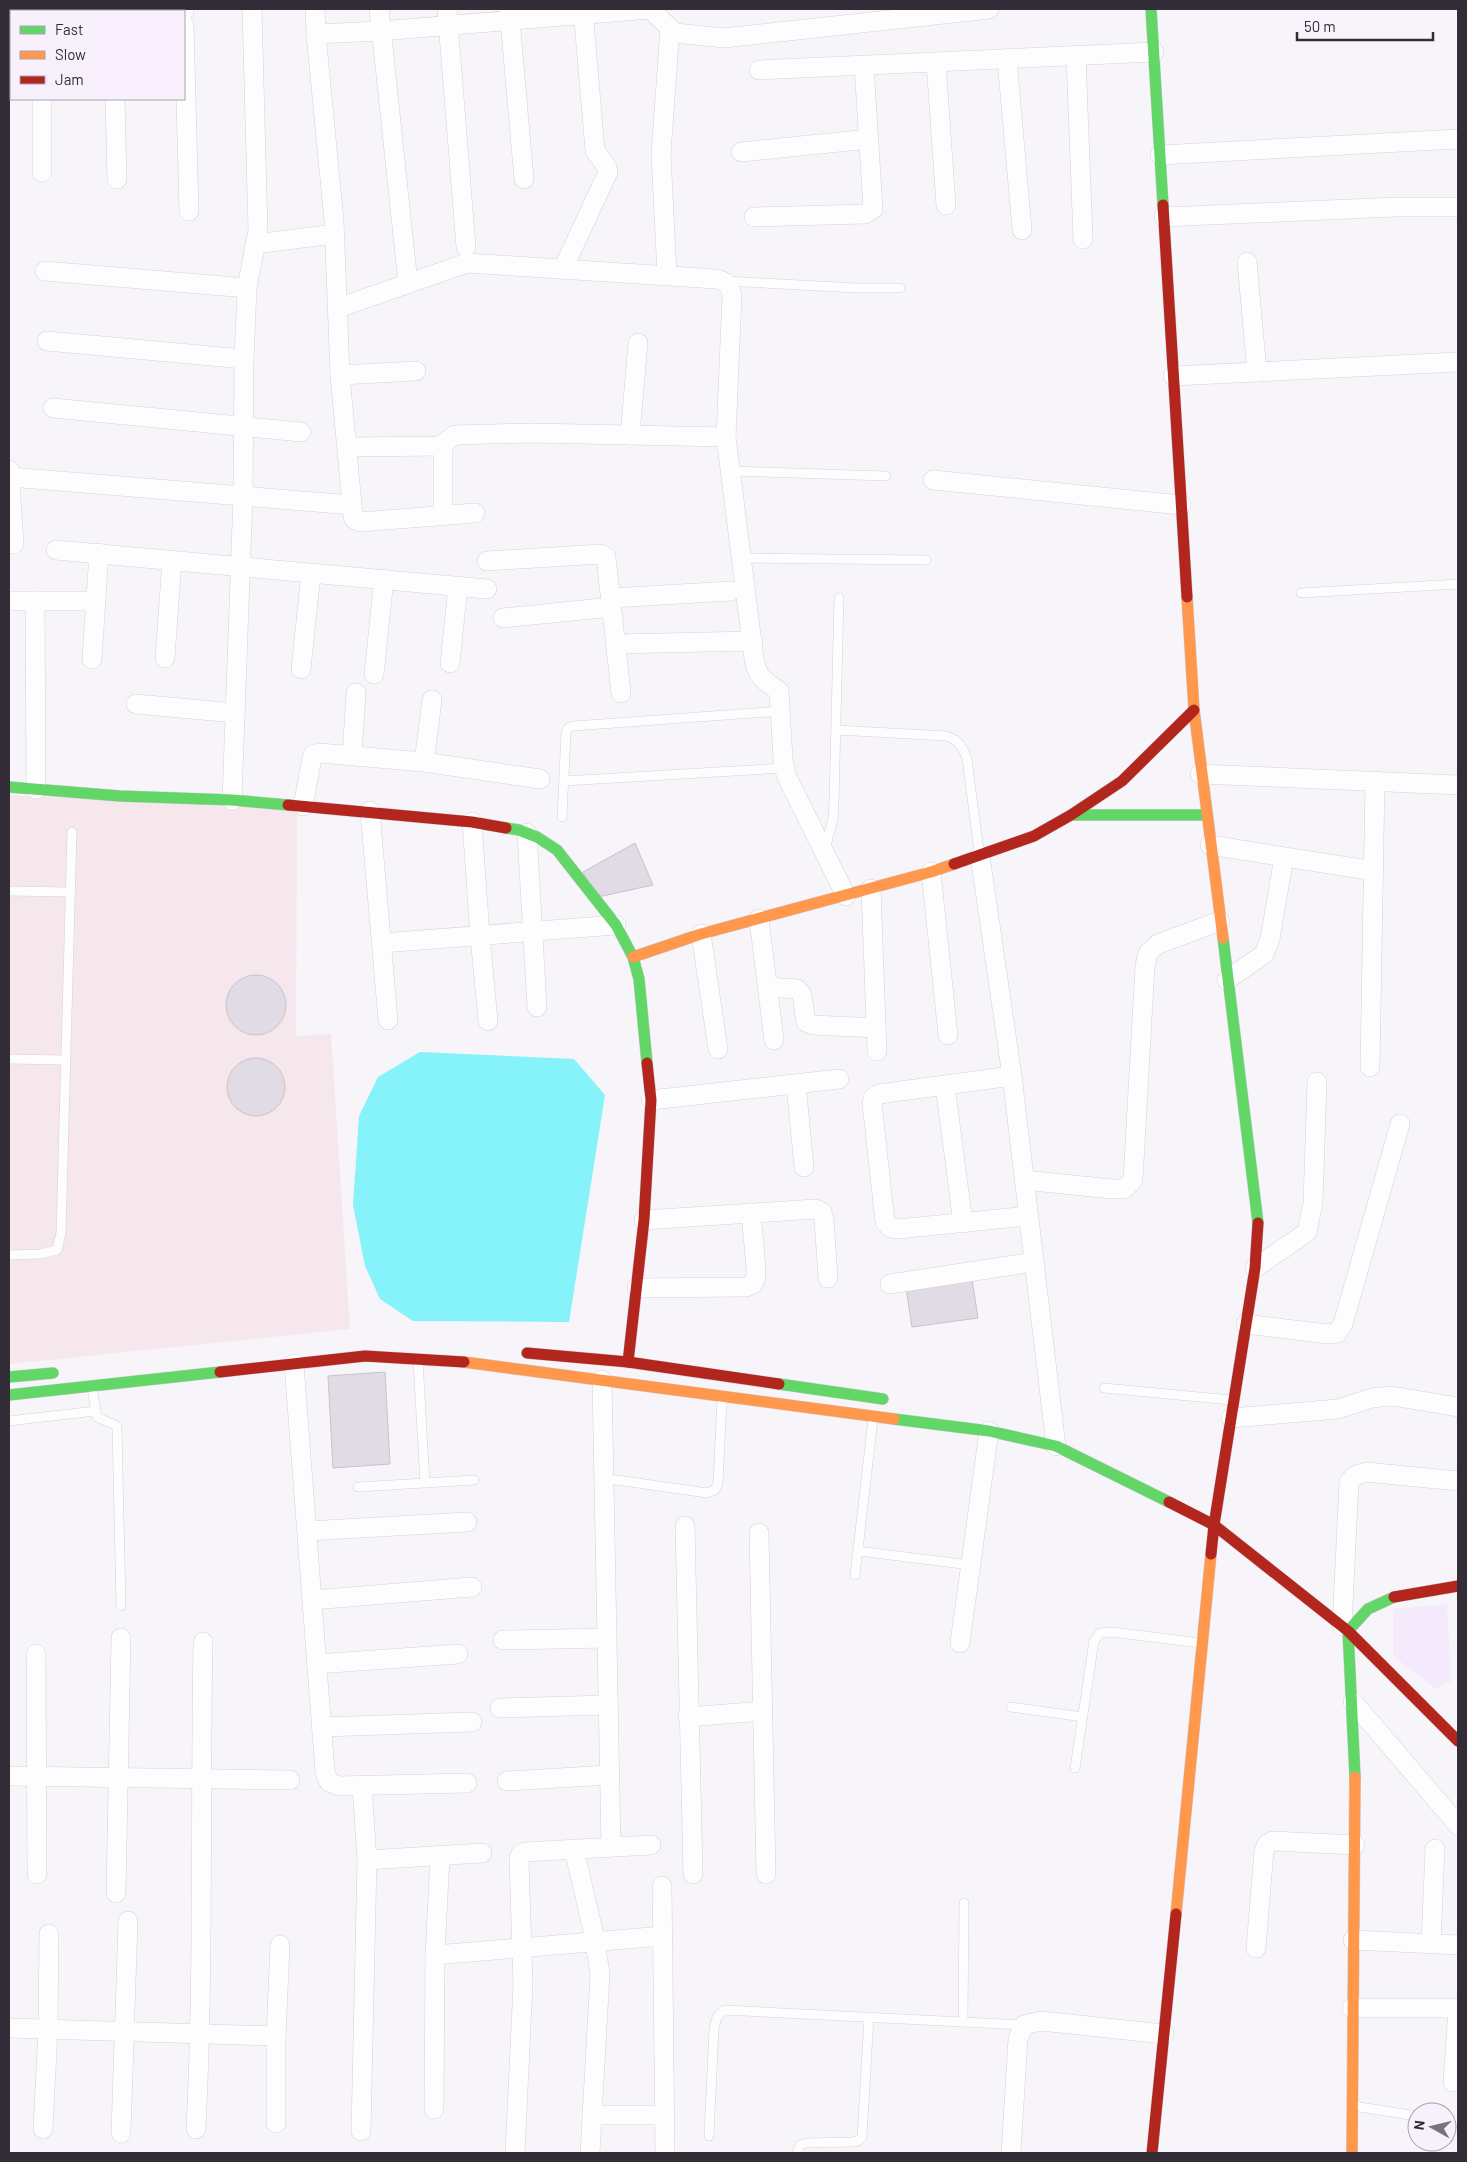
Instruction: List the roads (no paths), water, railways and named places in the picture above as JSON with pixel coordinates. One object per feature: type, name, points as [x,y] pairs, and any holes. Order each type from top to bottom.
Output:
[{"type":"street","points":[[232,800],[241,566],[247,288],[258,230],[252,9]]},
{"type":"street","points":[[315,9],[334,234],[340,375],[353,516],[354,519],[360,522],[475,512]]},
{"type":"street","points":[[379,9],[407,274]]},
{"type":"street","points":[[316,34],[380,31],[447,17],[650,9],[676,33],[724,38],[915,13],[989,9]]},
{"type":"street","points":[[1151,9],[1194,710],[1200,774],[1259,1216],[1255,1268],[1214,1525],[1152,2153]]},
{"type":"street","points":[[564,269],[608,172],[607,167],[595,151],[583,12]]},
{"type":"street","points":[[509,15],[524,179]]},
{"type":"street","points":[[447,17],[466,247]]},
{"type":"street","points":[[667,276],[662,154],[670,28]]},
{"type":"street","points":[[759,70],[1154,52]]},
{"type":"street","points":[[1076,56],[1083,239]]},
{"type":"street","points":[[1007,59],[1022,230]]},
{"type":"street","points":[[936,62],[946,205]]},
{"type":"street","points":[[754,217],[865,214],[873,209],[864,65]]},
{"type":"street","points":[[42,100],[42,172]]},
{"type":"street","points":[[115,100],[117,179]]},
{"type":"street","points":[[185,100],[189,211]]},
{"type":"street","points":[[1160,156],[1458,139]]},
{"type":"street","points":[[741,152],[869,140]]},
{"type":"street","points":[[1164,217],[1396,207],[1458,207]]},
{"type":"street","points":[[255,244],[334,234]]},
{"type":"street","points":[[1247,262],[1257,372]]},
{"type":"street","points":[[338,308],[467,263],[724,281],[730,288],[732,295],[726,437],[757,672],[761,680],[779,691],[785,768],[792,790],[846,896]]},
{"type":"street","points":[[45,271],[247,288]]},
{"type":"street","points":[[46,341],[244,359]]},
{"type":"street","points":[[630,435],[638,343]]},
{"type":"street","points":[[1173,376],[1458,362]]},
{"type":"street","points":[[340,375],[416,371]]},
{"type":"street","points":[[53,408],[301,432]]},
{"type":"street","points":[[347,447],[442,445],[454,435],[532,433],[726,437]]},
{"type":"street","points":[[442,445],[443,515]]},
{"type":"street","points":[[14,544],[9,473],[352,505]]},
{"type":"street","points":[[933,480],[1181,505]]},
{"type":"street","points":[[56,550],[487,589]]},
{"type":"street","points":[[92,659],[99,553]]},
{"type":"street","points":[[487,561],[601,554],[606,557],[621,692]]},
{"type":"street","points":[[165,658],[172,560]]},
{"type":"street","points":[[301,669],[311,573]]},
{"type":"street","points":[[374,674],[384,579]]},
{"type":"street","points":[[450,663],[458,586]]},
{"type":"street","points":[[503,618],[612,602],[731,591]]},
{"type":"street","points":[[9,601],[96,601]]},
{"type":"street","points":[[35,601],[36,789]]},
{"type":"street","points":[[616,644],[753,642]]},
{"type":"street","points":[[352,755],[356,693]]},
{"type":"street","points":[[424,762],[432,700]]},
{"type":"street","points":[[136,704],[235,712]]},
{"type":"street","points":[[633,957],[701,934],[931,872],[1034,836],[1071,815],[1122,781],[1194,710]]},
{"type":"street","points":[[303,806],[314,755],[320,752],[424,762],[540,779]]},
{"type":"street","points":[[1200,774],[1458,785]]},
{"type":"street","points":[[1370,1067],[1375,781]]},
{"type":"street","points":[[9,787],[120,796],[232,800],[472,822],[527,833],[557,850],[616,925],[633,957],[639,979],[651,1100],[644,1220],[628,1362]]},
{"type":"street","points":[[370,812],[388,1020]]},
{"type":"street","points":[[1071,815],[1206,815]]},
{"type":"street","points":[[472,822],[488,1021]]},
{"type":"street","points":[[527,833],[537,1007]]},
{"type":"street","points":[[1210,845],[1374,871]]},
{"type":"street","points":[[980,856],[1012,1076],[1034,1262],[1048,1443]]},
{"type":"street","points":[[1228,980],[1264,954],[1270,939],[1284,857]]},
{"type":"street","points":[[931,872],[948,1035]]},
{"type":"street","points":[[871,889],[877,1051]]},
{"type":"street","points":[[759,919],[774,1040]]},
{"type":"street","points":[[1024,1180],[1124,1189],[1132,1180],[1145,966],[1148,953],[1158,944],[1220,921]]},
{"type":"street","points":[[382,943],[616,925]]},
{"type":"street","points":[[701,934],[718,1049]]},
{"type":"street","points":[[767,987],[797,989],[802,995],[806,1022],[813,1025],[876,1028]]},
{"type":"street","points":[[1012,1076],[879,1094],[873,1098],[885,1222],[891,1228],[898,1229],[1028,1216]]},
{"type":"street","points":[[651,1100],[839,1079]]},
{"type":"street","points":[[1255,1268],[1296,1242],[1307,1232],[1313,1203],[1317,1082]]},
{"type":"street","points":[[796,1084],[804,1167]]},
{"type":"street","points":[[945,1086],[963,1223]]},
{"type":"street","points":[[1246,1324],[1327,1334],[1337,1333],[1343,1324],[1400,1124]]},
{"type":"street","points":[[644,1220],[815,1209],[822,1212],[824,1219],[828,1278]]},
{"type":"street","points":[[637,1288],[746,1287],[753,1284],[756,1277],[756,1268],[751,1213]]},
{"type":"street","points":[[890,1284],[1034,1262]]},
{"type":"street","points":[[520,1352],[628,1362],[890,1400]]},
{"type":"street","points":[[9,1395],[365,1356],[456,1361],[989,1431],[1048,1443],[1214,1525],[1345,1628],[1458,1741]]},
{"type":"street","points":[[294,1364],[325,1772],[329,1782],[339,1786],[467,1783]]},
{"type":"street","points":[[9,1377],[66,1372]]},
{"type":"street","points":[[602,1380],[611,1848]]},
{"type":"street","points":[[1232,1409],[1338,1409],[1372,1398],[1392,1396],[1458,1407]]},
{"type":"street","points":[[1030,1427],[1048,1443]]},
{"type":"street","points":[[960,1643],[989,1431]]},
{"type":"street","points":[[1352,2153],[1355,1845],[1353,1702],[1345,1628],[1349,1482],[1356,1475],[1366,1472],[1458,1481]]},
{"type":"street","points":[[307,1531],[467,1522]]},
{"type":"street","points":[[685,1526],[692,1874]]},
{"type":"street","points":[[759,1533],[766,1874]]},
{"type":"street","points":[[1345,1628],[1377,1604],[1402,1596],[1458,1586]]},
{"type":"street","points":[[312,1600],[472,1587]]},
{"type":"street","points":[[116,1893],[121,1638]]},
{"type":"street","points":[[503,1640],[606,1638]]},
{"type":"street","points":[[196,2130],[201,2034],[200,1779],[203,1642]]},
{"type":"street","points":[[36,1654],[37,1874]]},
{"type":"street","points":[[317,1664],[458,1654]]},
{"type":"street","points":[[1353,1702],[1458,1825]]},
{"type":"street","points":[[500,1708],[608,1705]]},
{"type":"street","points":[[688,1714],[762,1711]]},
{"type":"street","points":[[322,1727],[472,1722]]},
{"type":"street","points":[[507,1781],[609,1775]]},
{"type":"street","points":[[9,1776],[290,1780]]},
{"type":"street","points":[[362,1786],[367,1860],[362,2131]]},
{"type":"street","points":[[1256,1948],[1264,1851],[1267,1844],[1273,1841],[1355,1845]]},
{"type":"street","points":[[510,2153],[523,1984],[520,1855],[525,1852],[651,1846]]},
{"type":"street","points":[[574,1850],[595,1942],[600,1974],[590,2153]]},
{"type":"street","points":[[1430,1944],[1435,1850]]},
{"type":"street","points":[[367,1860],[482,1853]]},
{"type":"street","points":[[434,2109],[435,1955],[440,1856]]},
{"type":"street","points":[[662,1886],[665,2153]]},
{"type":"street","points":[[121,2133],[128,1921]]},
{"type":"street","points":[[43,2129],[48,2030],[49,1934]]},
{"type":"street","points":[[435,1955],[663,1936]]},
{"type":"street","points":[[1353,1940],[1458,1945]]},
{"type":"street","points":[[276,2123],[276,2036],[280,1945]]},
{"type":"street","points":[[1352,2008],[1458,2009],[1453,2082]]},
{"type":"street","points":[[1011,2153],[1018,2039],[1024,2025],[1041,2021],[1164,2034]]},
{"type":"street","points":[[9,2028],[276,2036]]},
{"type":"street","points":[[592,2116],[664,2115]]},
{"type":"lane","points":[[724,281],[857,288],[900,288]]},
{"type":"lane","points":[[730,471],[886,476]]},
{"type":"lane","points":[[742,558],[926,560]]},
{"type":"lane","points":[[1301,593],[1458,584]]},
{"type":"lane","points":[[824,851],[832,819],[839,598]]},
{"type":"lane","points":[[562,817],[566,733],[568,728],[573,726],[781,710]]},
{"type":"lane","points":[[836,730],[946,736],[956,739],[964,749],[967,759],[980,856]]},
{"type":"lane","points":[[564,781],[785,768]]},
{"type":"lane","points":[[9,1255],[40,1254],[57,1250],[61,1233],[72,832]]},
{"type":"lane","points":[[9,891],[70,892]]},
{"type":"lane","points":[[9,1059],[65,1060]]},
{"type":"lane","points":[[418,1359],[426,1483]]},
{"type":"lane","points":[[92,1386],[96,1417],[117,1427],[121,1606]]},
{"type":"lane","points":[[1104,1388],[1232,1409]]},
{"type":"lane","points":[[604,1478],[707,1493],[715,1490],[718,1483],[722,1396]]},
{"type":"lane","points":[[9,1421],[95,1411]]},
{"type":"lane","points":[[855,1575],[874,1416]]},
{"type":"lane","points":[[358,1487],[474,1480]]},
{"type":"lane","points":[[858,1551],[971,1565]]},
{"type":"lane","points":[[1075,1768],[1094,1641],[1100,1633],[1112,1632],[1202,1643]]},
{"type":"lane","points":[[1011,1707],[1083,1716]]},
{"type":"lane","points":[[963,2022],[964,1903]]},
{"type":"lane","points":[[709,2136],[714,2030],[717,2017],[724,2010],[1024,2025]]},
{"type":"lane","points":[[797,2153],[800,2145],[806,2143],[853,2142],[858,2141],[862,2137],[869,2017]]},
{"type":"lane","points":[[1351,2106],[1407,2114]]},
{"type":"water","points":[[420,1052],[574,1059],[605,1095],[569,1322],[413,1321],[380,1299],[365,1266],[353,1205],[359,1116],[378,1077]]}]
